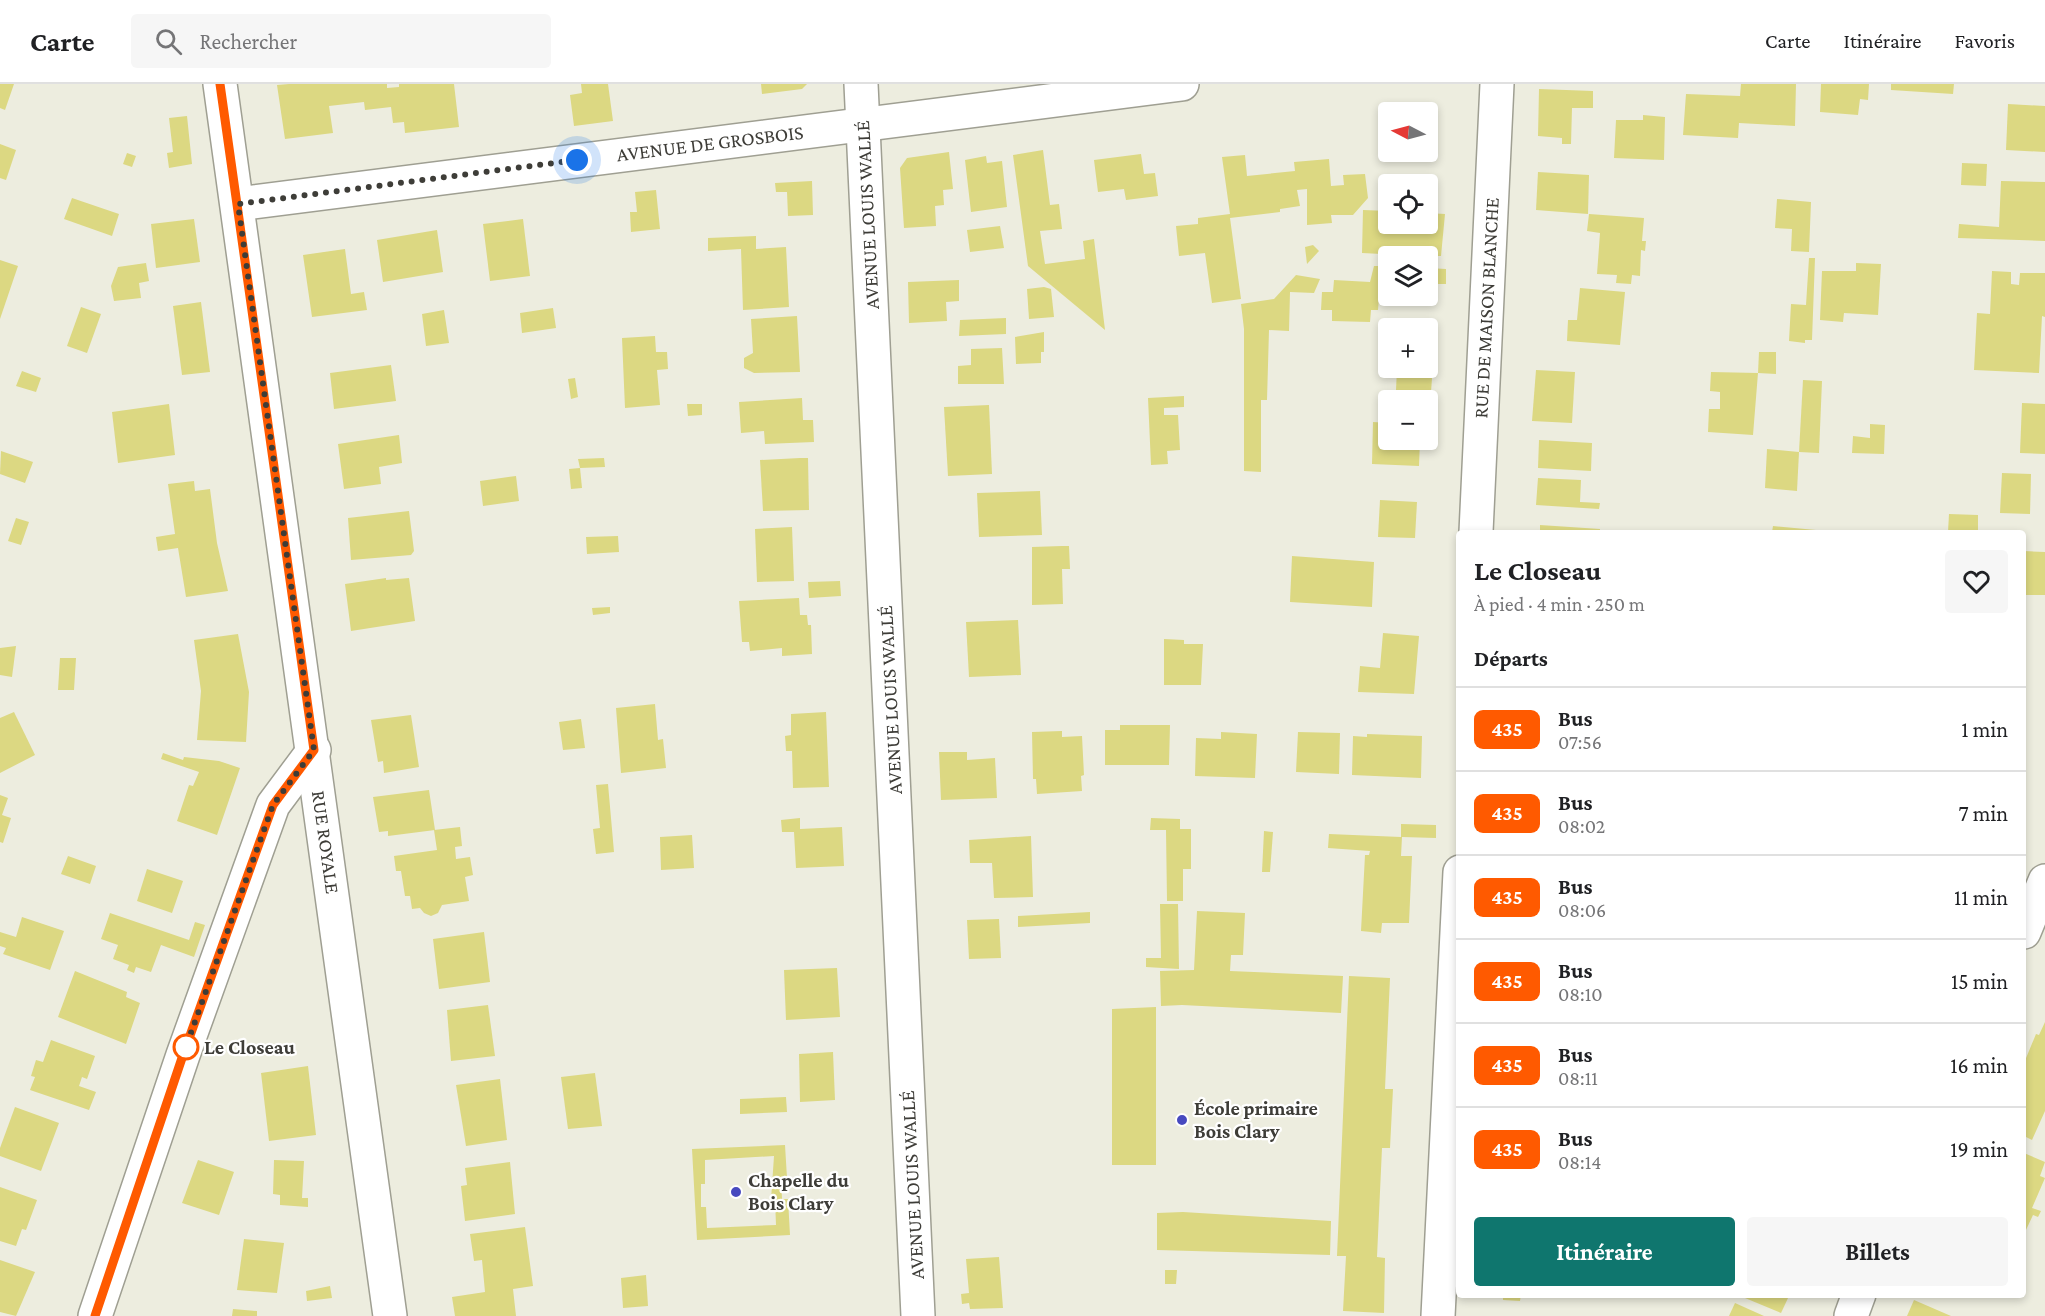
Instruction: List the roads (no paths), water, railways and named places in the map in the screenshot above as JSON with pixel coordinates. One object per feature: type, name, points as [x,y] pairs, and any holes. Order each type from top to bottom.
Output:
[{"type":"street","name":"RUE ROYALE","points":[[220,84],[314,750],[390,1316]]},
{"type":"street","name":"AVENUE LOUIS WALLÉ","points":[[861,84],[918,1316]]},
{"type":"street","name":"AVENUE DE GROSBOIS","points":[[238,204],[1182,84]]},
{"type":"street","name":"RUE DE MAISON BLANCHE","points":[[1476,530],[1497,84]]},
{"type":"street","points":[[95,1316],[183,1055],[273,805],[314,750]]},
{"type":"street","points":[[2026,927],[2045,881]]},
{"type":"street","points":[[1438,1316],[1456,953]]},
{"type":"street","points":[[1851,1316],[1858,1298]]},
{"type":"place","name":"Le Closeau","points":[[186,1047]]},
{"type":"place","name":"École primaire Bois Clary","points":[[1182,1120]]},
{"type":"place","name":"Chapelle du Bois Clary","points":[[736,1192]]}]
